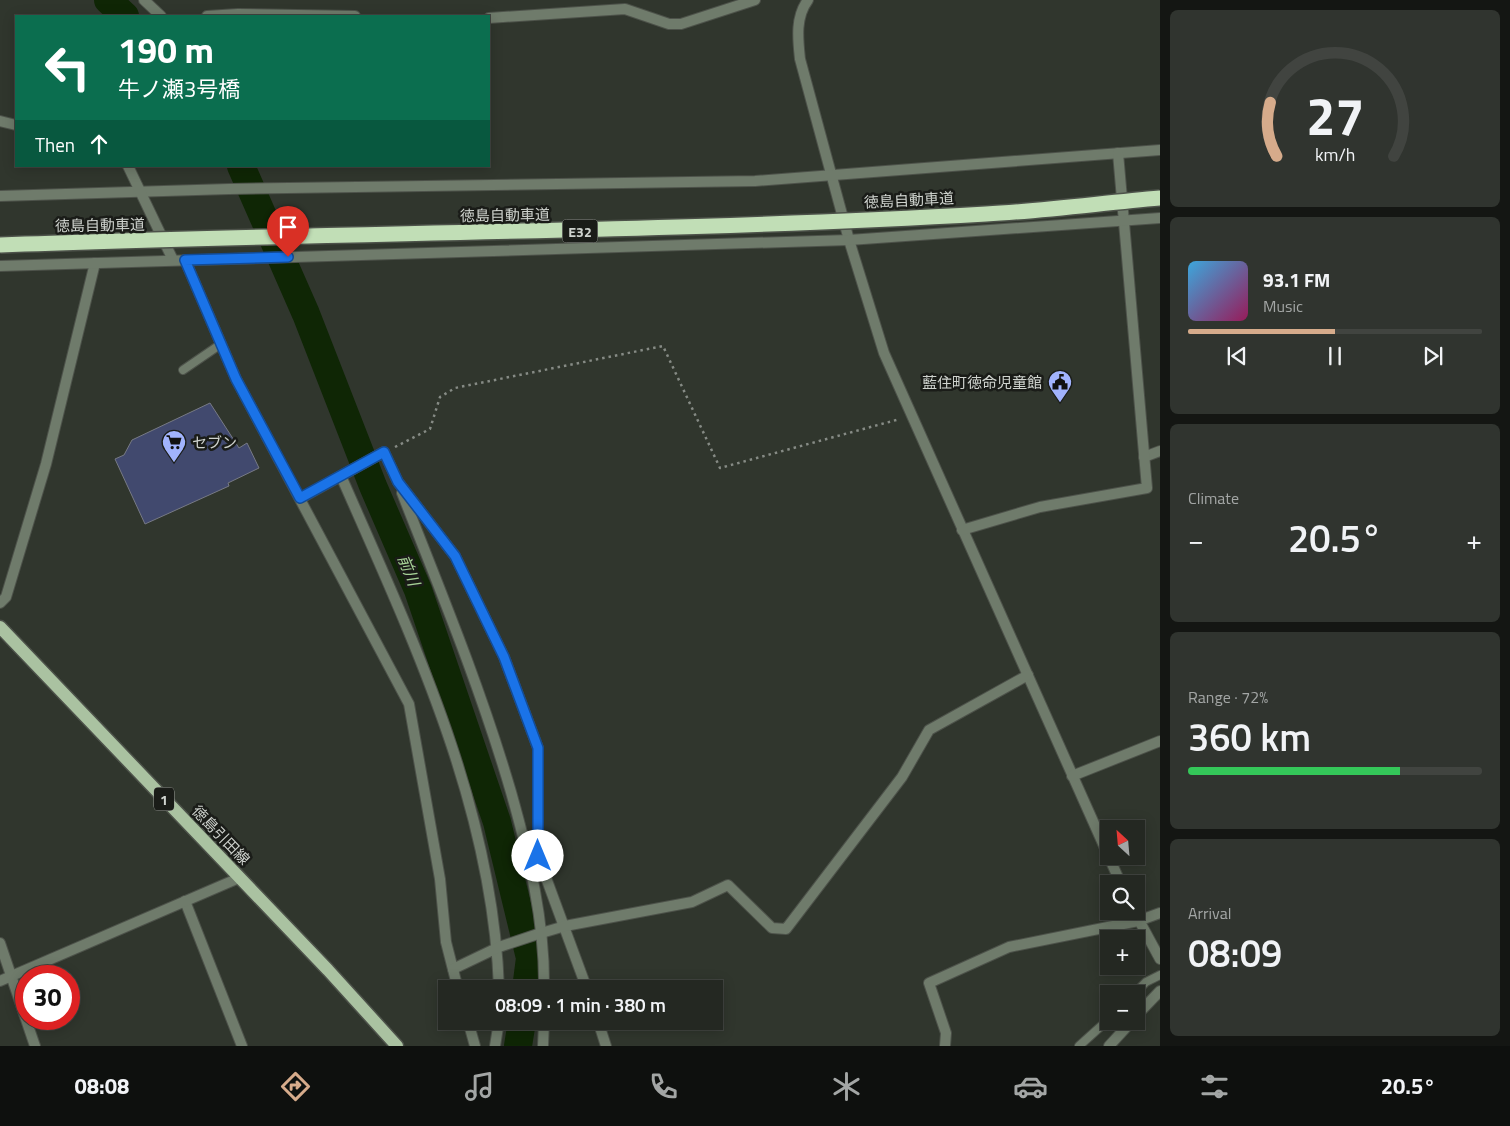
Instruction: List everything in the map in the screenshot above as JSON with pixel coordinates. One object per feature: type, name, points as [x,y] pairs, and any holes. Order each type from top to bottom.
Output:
[{"type":"highway","name":"徳島自動車道","points":[[0,245],[591,231],[828,222],[989,214],[1160,198]]},
{"type":"main road","name":"徳島引田線","points":[[0,627],[397,1046]]},
{"type":"street","points":[[144,0],[160,15]]},
{"type":"street","points":[[490,18],[625,9],[669,24],[682,24],[755,0]]},
{"type":"street","points":[[808,0],[800,18],[797,36],[800,59],[849,240],[884,353],[1117,875]]},
{"type":"street","points":[[222,15],[297,15]]},
{"type":"street","points":[[0,120],[15,125]]},
{"type":"street","points":[[0,196],[273,188],[644,184],[831,176],[1160,150]]},
{"type":"street","points":[[962,530],[1040,507],[1147,488],[1118,153]]},
{"type":"street","points":[[129,167],[173,260]]},
{"type":"street","points":[[0,266],[849,240],[1160,218]]},
{"type":"street","points":[[185,260],[221,344],[254,413],[409,704],[440,879],[446,942],[456,980]]},
{"type":"street","points":[[0,603],[6,597],[46,464],[95,262]]},
{"type":"street","points":[[1144,457],[1160,451]]},
{"type":"street","points":[[300,498],[382,453],[398,482],[472,668],[497,744],[534,884],[543,980]]},
{"type":"street","points":[[343,475],[411,634],[445,724],[466,791],[486,867],[494,921],[499,980]]},
{"type":"street","points":[[398,482],[455,556],[507,666],[538,748],[538,856],[584,980]]},
{"type":"street","points":[[453,969],[497,948],[565,926],[692,902],[728,885],[772,928],[786,929],[902,777],[929,730],[1028,675]]},
{"type":"street","points":[[1072,776],[1160,741]]},
{"type":"street","points":[[0,981],[239,878]]},
{"type":"street","points":[[185,901],[242,1046]]},
{"type":"street","points":[[1145,915],[1160,913]]},
{"type":"street","points":[[945,1046],[946,1033],[929,984],[1009,947],[1120,920]]},
{"type":"street","points":[[1138,920],[1160,959]]},
{"type":"street","points":[[0,943],[35,1046]]},
{"type":"street","points":[[1145,1007],[1160,991]]},
{"type":"street","points":[[471,1030],[475,1046]]},
{"type":"street","points":[[495,1046],[497,1030]]},
{"type":"street","points":[[543,1046],[544,1030]]},
{"type":"street","points":[[601,1030],[606,1046]]},
{"type":"street","points":[[1109,1046],[1124,1030]]},
{"type":"lane","points":[[183,370],[221,344]]},
{"type":"lane","points":[[1143,985],[1160,975]]},
{"type":"lane","points":[[1078,1046],[1100,1027]]},
{"type":"path","points":[[382,453],[430,429],[440,397],[455,388],[663,346],[720,468],[912,416]]},
{"type":"building","points":[[210,403],[239,448],[247,443],[259,468],[228,483],[229,486],[145,524],[115,459],[124,455],[132,440]]},
{"type":"waterway","name":"前川","points":[[108,0],[124,15]]},
{"type":"waterway","name":"前川","points":[[241,167],[306,314],[373,486],[418,590],[497,822],[530,958],[527,980]]},
{"type":"waterway","name":"前川","points":[[518,1046],[521,1030]]},
{"type":"place","name":"藍住町徳命児童館","points":[[1060,403]]},
{"type":"place","name":"セブン","points":[[174,463]]},
{"type":"route","points":[[288,257],[185,260],[236,379],[300,498],[384,452],[398,482],[455,556],[504,657],[538,748],[538,856]]}]
